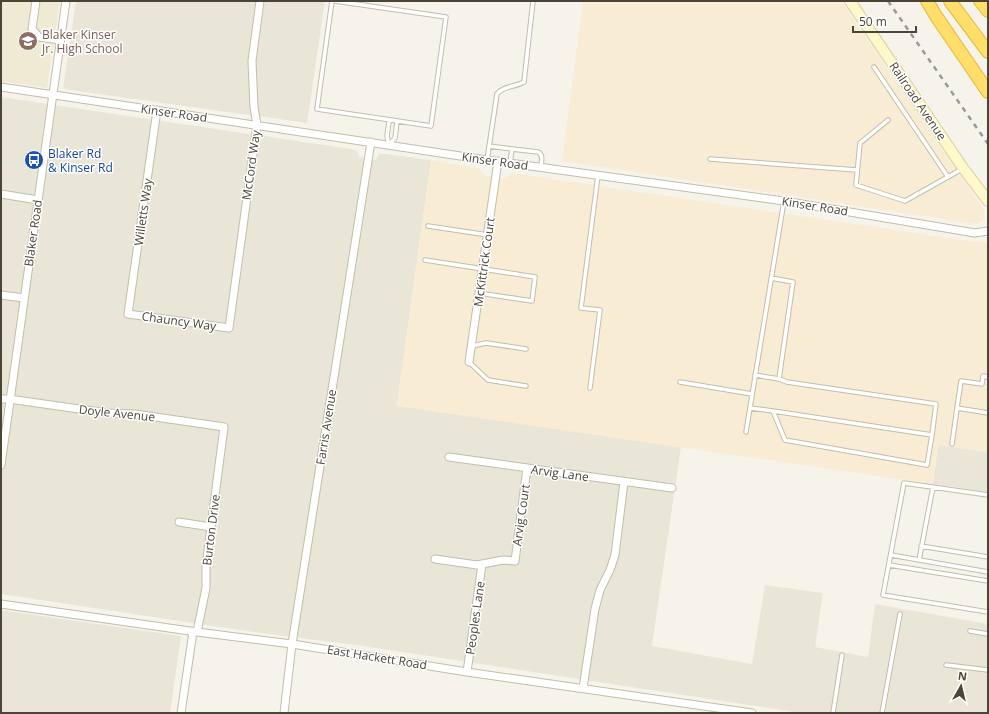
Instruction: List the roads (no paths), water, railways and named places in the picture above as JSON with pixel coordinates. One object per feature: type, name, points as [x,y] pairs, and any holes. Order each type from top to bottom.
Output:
[{"type":"highway","points":[[927,1],[988,92]]},
{"type":"highway","points":[[950,1],[988,52]]},
{"type":"highway","points":[[980,1],[988,12]]},
{"type":"street","points":[[36,1],[32,30],[39,37],[60,40]]},
{"type":"street","name":"Blaker Road","points":[[1,465],[9,399],[66,1]]},
{"type":"street","name":"McCord Way","points":[[229,328],[257,125],[254,108],[252,61],[260,1]]},
{"type":"street","name":"Railroad Avenue","points":[[850,1],[963,168],[988,201]]},
{"type":"street","name":"Kinser Road","points":[[1,87],[487,160],[784,201],[975,232],[988,231]]},
{"type":"street","name":"Willetts Way","points":[[128,314],[158,110]]},
{"type":"street","name":"Farris Avenue","points":[[284,713],[292,644],[371,142]]},
{"type":"street","name":"McKittrick Court","points":[[469,362],[498,161]]},
{"type":"street","points":[[1,194],[38,200]]},
{"type":"street","points":[[1,295],[24,298]]},
{"type":"street","name":"Chauncy Way","points":[[128,314],[229,328]]},
{"type":"street","name":"Doyle Avenue","points":[[1,399],[107,413],[135,414],[224,427]]},
{"type":"street","name":"Burton Drive","points":[[181,713],[195,632],[206,588],[206,566],[224,427]]},
{"type":"street","name":"Arvig Lane","points":[[448,457],[672,488]]},
{"type":"street","name":"Arvig Court","points":[[482,564],[503,560],[515,561],[527,468]]},
{"type":"street","points":[[583,688],[595,609],[600,590],[610,570],[615,555],[624,482]]},
{"type":"street","points":[[179,522],[211,527]]},
{"type":"street","points":[[435,559],[482,564]]},
{"type":"street","name":"Peoples Lane","points":[[467,672],[482,564]]},
{"type":"street","name":"East Hackett Road","points":[[1,604],[195,632],[292,644],[467,672],[752,713]]},
{"type":"lane","points":[[333,1],[446,17],[431,126],[389,120],[317,110],[333,1]]},
{"type":"lane","points":[[487,160],[497,94],[501,89],[524,82],[533,1]]},
{"type":"lane","points":[[874,67],[948,177]]},
{"type":"lane","points":[[389,120],[387,136],[389,145]]},
{"type":"lane","points":[[888,120],[860,143],[856,186],[905,201],[963,168]]},
{"type":"lane","points":[[389,145],[395,138],[397,122]]},
{"type":"lane","points":[[489,146],[540,154],[542,157],[541,167]]},
{"type":"lane","points":[[510,163],[512,149]]},
{"type":"lane","points":[[710,159],[857,170]]},
{"type":"lane","points":[[590,388],[600,310],[581,308],[598,175]]},
{"type":"lane","points":[[746,432],[784,201]]},
{"type":"lane","points":[[428,226],[488,235]]},
{"type":"lane","points":[[425,260],[535,276],[532,301],[479,293]]},
{"type":"lane","points":[[771,278],[794,282],[779,379]]},
{"type":"lane","points":[[471,346],[486,343],[526,349]]},
{"type":"lane","points":[[469,362],[488,380],[526,386]]},
{"type":"lane","points":[[755,375],[779,379],[786,382],[936,404],[927,465],[785,440],[773,411]]},
{"type":"lane","points":[[952,444],[961,381],[982,384],[983,376],[988,377]]},
{"type":"lane","points":[[680,382],[752,394]]},
{"type":"lane","points":[[750,408],[932,435]]},
{"type":"lane","points":[[957,408],[988,413]]},
{"type":"lane","points":[[988,496],[904,483],[883,595],[988,612]]},
{"type":"lane","points":[[919,560],[933,487]]},
{"type":"lane","points":[[921,546],[988,557]]},
{"type":"lane","points":[[891,555],[988,572]]},
{"type":"lane","points":[[889,565],[988,581]]},
{"type":"lane","points":[[882,713],[900,614]]},
{"type":"lane","points":[[970,631],[988,634]]},
{"type":"lane","points":[[833,713],[842,655]]},
{"type":"lane","points":[[946,665],[988,670]]},
{"type":"railway","points":[[888,1],[988,144]]},
{"type":"place","name":"Blaker Kinser Jr. High School","points":[[28,41]]},
{"type":"place","name":"Blaker Rd & Kinser Rd","points":[[34,160]]}]
